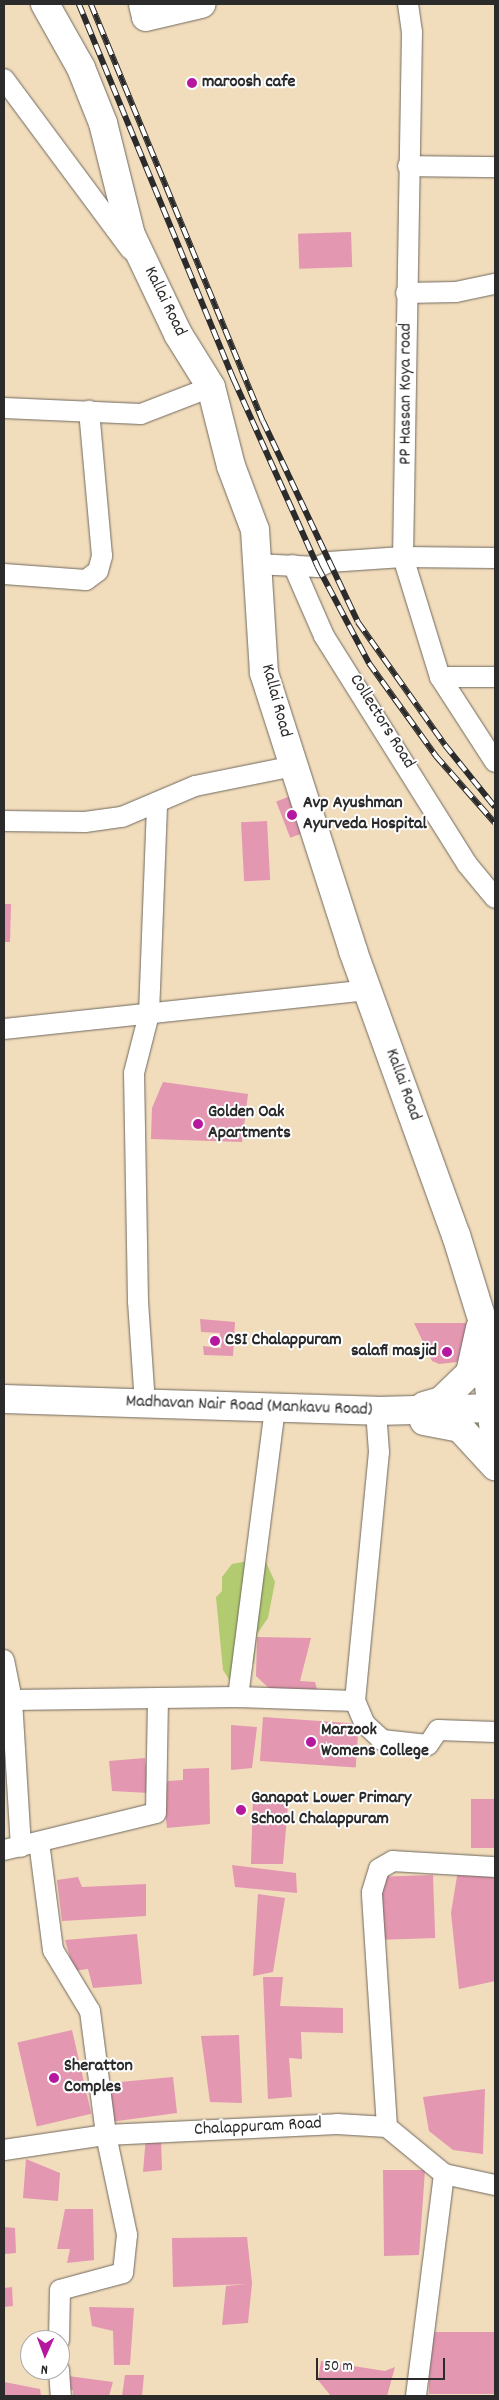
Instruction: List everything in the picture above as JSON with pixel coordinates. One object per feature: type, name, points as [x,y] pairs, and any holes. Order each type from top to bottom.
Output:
[{"type":"main road","name":"Kallai Road","points":[[45,4],[81,68],[103,123],[131,236],[178,334],[211,387],[230,466],[255,530],[254,564],[264,673],[367,990],[482,1319],[494,1408],[495,1442]]},
{"type":"main road","points":[[142,4],[146,17],[201,4]]},
{"type":"main road","points":[[482,1319],[495,1362]]},
{"type":"main road","points":[[406,1410],[441,1401],[456,1390],[470,1373],[482,1319]]},
{"type":"main road","name":"Madhavan Nair Road (Mankavu Road)","points":[[4,1400],[376,1411],[494,1408]]},
{"type":"main road","points":[[376,1411],[460,1428],[495,1466]]},
{"type":"street","name":"PP Hassan Koya road","points":[[408,4],[412,32],[408,166],[403,557],[440,677],[495,762]]},
{"type":"street","points":[[4,79],[148,268]]},
{"type":"street","points":[[408,166],[495,167]]},
{"type":"street","points":[[406,293],[456,292],[495,284]]},
{"type":"street","points":[[4,408],[141,414],[211,387]]},
{"type":"street","points":[[4,574],[86,580],[98,571],[102,556],[89,411]]},
{"type":"street","points":[[254,564],[318,567],[329,562],[403,557],[495,558]]},
{"type":"street","name":"Collectors Road","points":[[293,565],[324,636],[467,864],[495,898]]},
{"type":"street","points":[[440,677],[495,677]]},
{"type":"street","points":[[4,820],[85,822],[122,816],[195,786],[294,766]]},
{"type":"street","points":[[145,1404],[138,1301],[134,1073],[149,1014],[157,802]]},
{"type":"street","points":[[4,1029],[367,990]]},
{"type":"street","points":[[238,1697],[275,1408]]},
{"type":"street","points":[[376,1411],[379,1452],[355,1701],[365,1724],[382,1740],[428,1746],[438,1730],[495,1732]]},
{"type":"street","points":[[4,1660],[12,1700],[21,1846],[53,1950],[90,2011],[106,2135],[126,2235],[123,2274],[60,2290],[59,2330]]},
{"type":"street","points":[[12,1700],[238,1697],[355,1701]]},
{"type":"street","points":[[21,1846],[156,1813],[158,1698]]},
{"type":"street","points":[[495,1867],[393,1861],[379,1869],[372,1892],[388,2127],[444,2174],[495,2185]]},
{"type":"street","name":"Chalappuram Road","points":[[4,2150],[106,2135],[337,2124],[388,2127]]},
{"type":"street","points":[[416,2396],[444,2174]]},
{"type":"street","points":[[60,2380],[61,2396]]},
{"type":"green space","points":[[264,1558],[275,1582],[268,1618],[257,1634],[254,1663],[232,1684],[223,1670],[216,1597],[222,1591],[222,1577],[232,1564]]},
{"type":"building","points":[[351,232],[352,267],[299,269],[298,234]]},
{"type":"building","points":[[293,795],[307,831],[290,838],[276,801]]},
{"type":"building","points":[[267,821],[270,880],[244,881],[241,822]]},
{"type":"building","points":[[4,904],[11,904],[10,942],[4,942]]},
{"type":"building","name":"Golden Oak Apartments","points":[[163,1082],[248,1094],[242,1142],[151,1139],[152,1108]]},
{"type":"building","points":[[200,1319],[235,1322],[233,1356],[204,1355],[203,1346],[221,1348],[220,1333],[201,1332]]},
{"type":"building","name":"salafi masjid","points":[[414,1323],[473,1323],[474,1343],[457,1362],[439,1364],[432,1361]]},
{"type":"building","points":[[257,1637],[311,1638],[300,1681],[315,1682],[319,1697],[271,1690],[256,1676]]},
{"type":"building","name":"Marzook Womens College","points":[[263,1717],[359,1724],[356,1768],[260,1761]]},
{"type":"building","points":[[231,1725],[257,1727],[252,1768],[231,1770]]},
{"type":"building","points":[[145,1758],[149,1793],[112,1791],[109,1761]]},
{"type":"building","points":[[209,1768],[210,1824],[167,1828],[163,1793],[168,1781],[183,1780],[183,1769]]},
{"type":"building","points":[[253,1798],[288,1805],[283,1864],[251,1864]]},
{"type":"building","points":[[471,1799],[495,1799],[495,1848],[471,1848]]},
{"type":"building","points":[[232,1865],[296,1873],[297,1893],[235,1887]]},
{"type":"building","points":[[458,1870],[495,1878],[495,1981],[459,1989],[451,1913]]},
{"type":"building","points":[[433,1875],[435,1938],[383,1940],[381,1877]]},
{"type":"building","points":[[78,1877],[82,1887],[146,1884],[146,1916],[62,1921],[57,1880]]},
{"type":"building","points":[[258,1894],[285,1898],[273,1972],[253,1976]]},
{"type":"building","points":[[137,1934],[142,1984],[93,1988],[88,1969],[74,1971],[65,1940]]},
{"type":"building","points":[[263,1977],[283,1977],[280,2006],[343,2008],[343,2033],[301,2032],[302,2059],[289,2058],[292,2097],[268,2099]]},
{"type":"building","name":"Sheratton Comples","points":[[72,2030],[91,2114],[37,2126],[17,2043]]},
{"type":"building","points":[[239,2035],[242,2103],[210,2102],[201,2036]]},
{"type":"building","points":[[173,2077],[177,2113],[110,2122],[99,2084]]},
{"type":"building","points":[[485,2089],[483,2154],[453,2150],[429,2131],[423,2097]]},
{"type":"building","points":[[146,2136],[161,2139],[162,2170],[143,2172]]},
{"type":"building","points":[[26,2159],[60,2173],[58,2201],[23,2198]]},
{"type":"building","points":[[383,2170],[425,2170],[419,2255],[384,2256]]},
{"type":"building","points":[[65,2209],[93,2209],[94,2260],[67,2263],[70,2249],[57,2249]]},
{"type":"building","points":[[4,2227],[15,2228],[16,2253],[4,2254]]},
{"type":"building","points":[[247,2237],[252,2283],[248,2323],[222,2325],[226,2286],[247,2284],[173,2287],[172,2238]]},
{"type":"building","points":[[12,2287],[13,2306],[4,2307],[4,2288]]},
{"type":"building","points":[[89,2307],[134,2308],[130,2365],[114,2365],[113,2331],[92,2326]]},
{"type":"building","points":[[429,2332],[495,2332],[495,2394],[429,2394]]},
{"type":"building","points":[[321,2361],[385,2371],[395,2367],[387,2396],[331,2396],[318,2380]]},
{"type":"building","points":[[125,2375],[144,2375],[142,2396],[122,2396]]},
{"type":"building","points":[[70,2376],[113,2382],[109,2396],[73,2396],[73,2390],[67,2390]]},
{"type":"building","points":[[4,2382],[40,2389],[41,2396],[4,2396]]},
{"type":"railway","points":[[79,4],[234,380],[318,567],[369,663],[436,756],[495,823]]},
{"type":"railway","points":[[91,4],[263,421],[358,622],[445,745],[495,807]]},
{"type":"place","name":"maroosh cafe","points":[[192,83]]},
{"type":"place","name":"Avp Ayushman Ayurveda Hospital","points":[[292,815]]},
{"type":"place","name":"Golden Oak Apartments","points":[[198,1124]]},
{"type":"place","name":"CSI Chalappuram","points":[[215,1341]]},
{"type":"place","name":"salafi masjid","points":[[447,1352]]},
{"type":"place","name":"Marzook Womens College","points":[[311,1742]]},
{"type":"place","name":"Ganapat Lower Primary School Chalappuram","points":[[241,1810]]},
{"type":"place","name":"Sheratton Comples","points":[[54,2078]]}]
